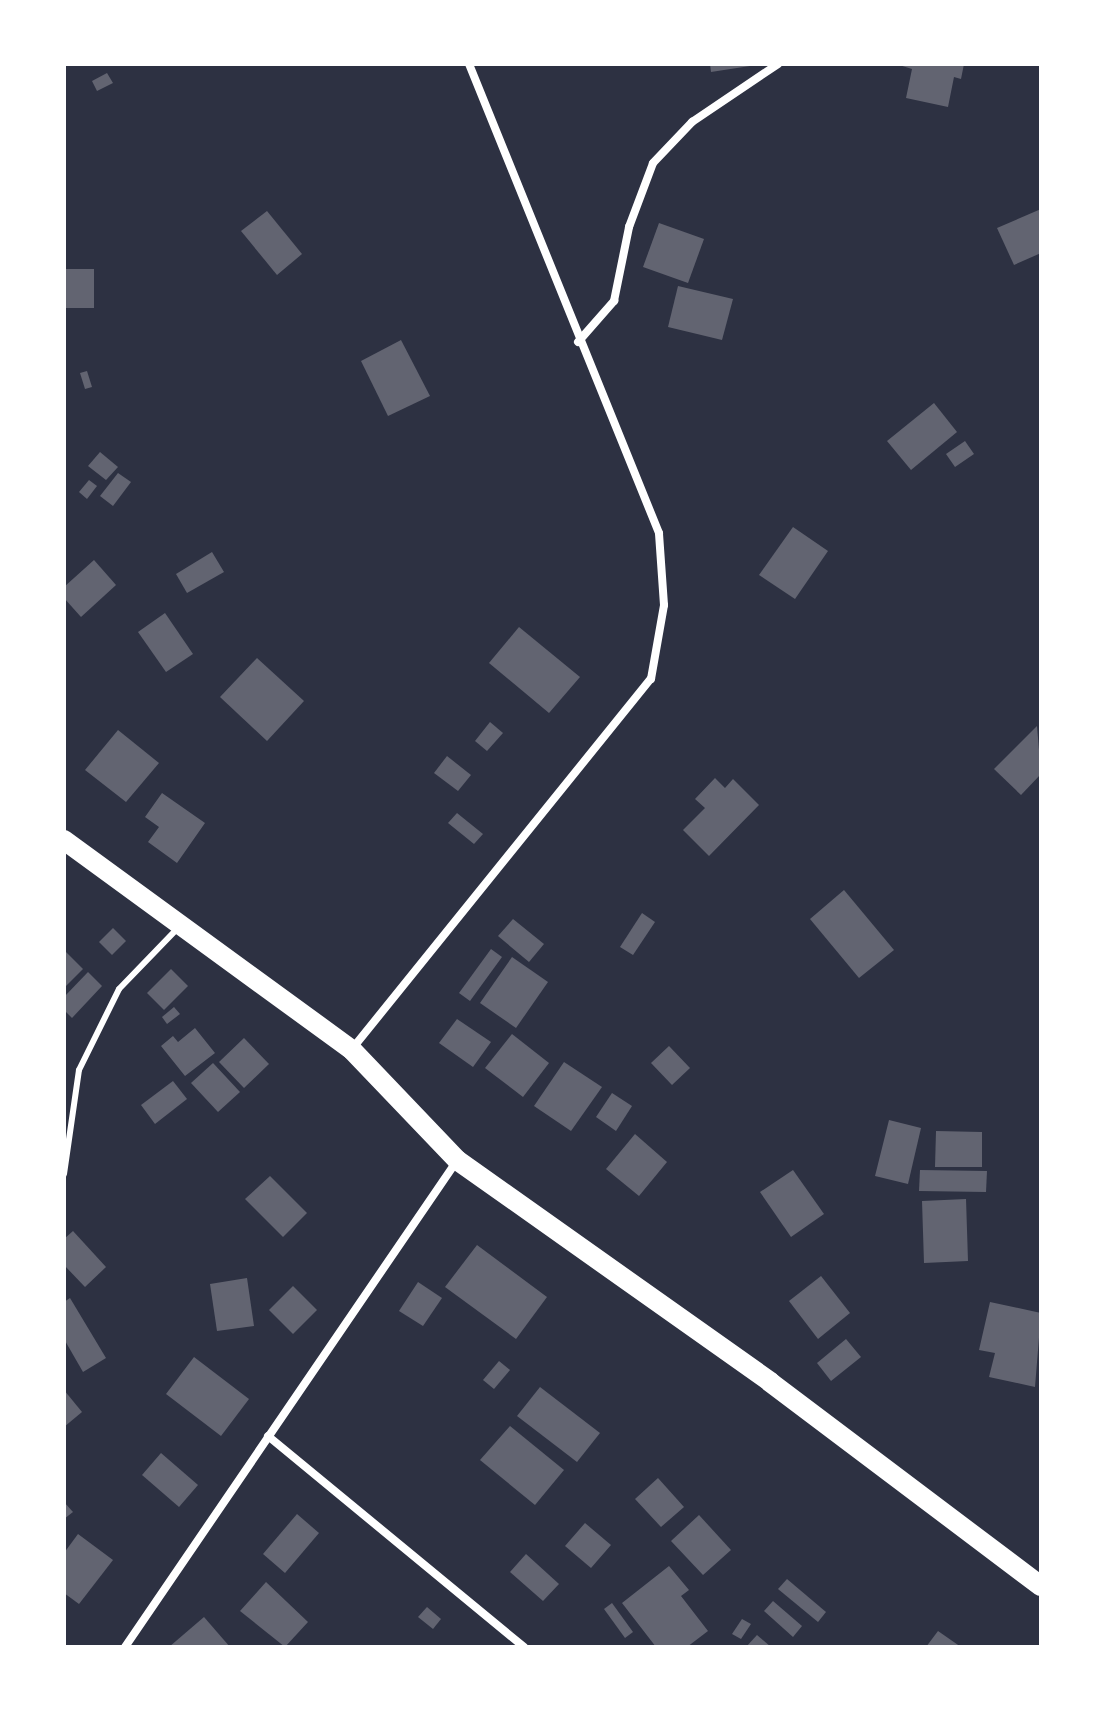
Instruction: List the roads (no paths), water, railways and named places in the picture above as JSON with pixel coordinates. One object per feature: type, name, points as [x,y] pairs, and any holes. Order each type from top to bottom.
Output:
[{"type":"main road","points":[[64,840],[352,1050],[457,1160],[770,1382],[1041,1586]]},
{"type":"street","points":[[352,1050],[651,679],[664,605],[659,533],[578,342],[469,64]]},
{"type":"street","points":[[578,342],[614,301],[629,227],[653,163],[692,122],[778,64]]},
{"type":"street","points":[[125,1647],[457,1160]]},
{"type":"street","points":[[268,1436],[524,1647]]},
{"type":"lane","points":[[64,1174],[79,1070],[119,989],[181,925]]}]
